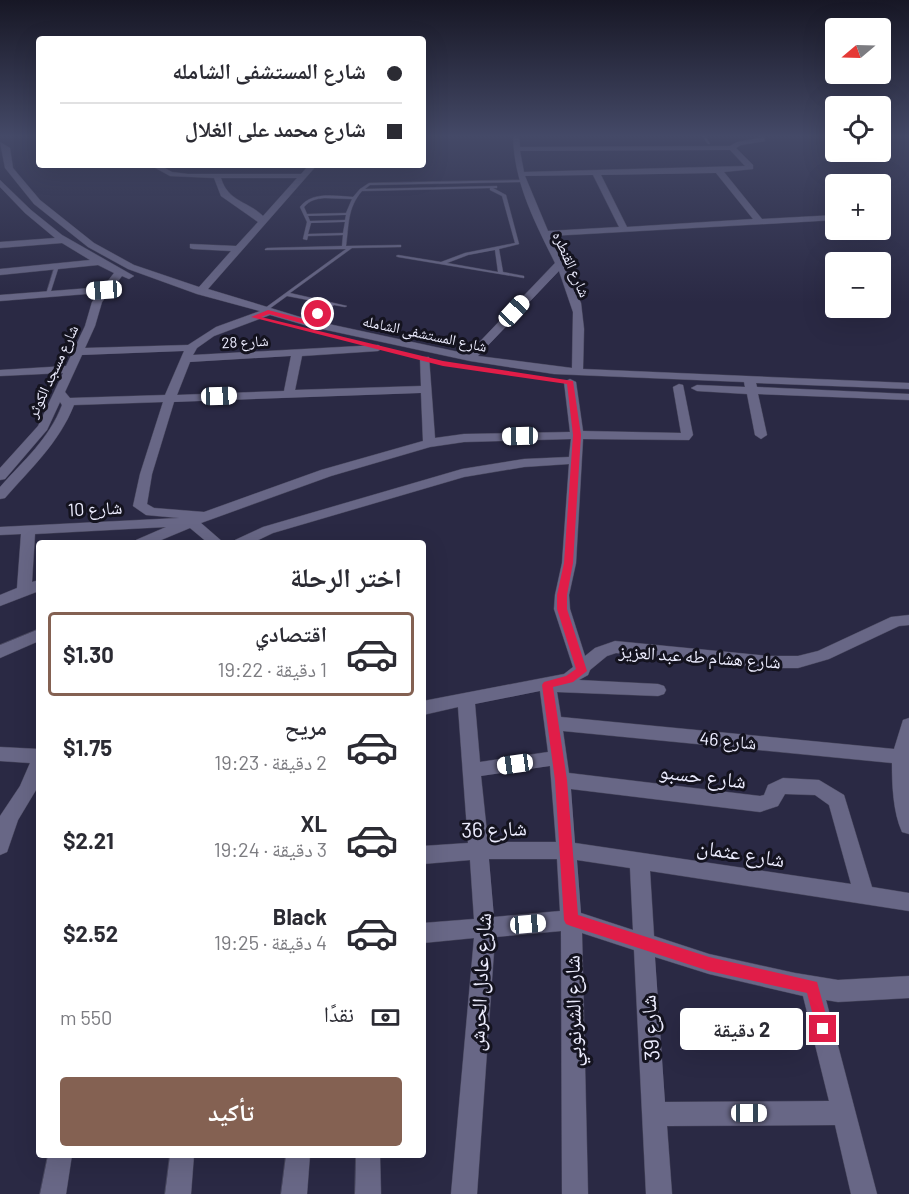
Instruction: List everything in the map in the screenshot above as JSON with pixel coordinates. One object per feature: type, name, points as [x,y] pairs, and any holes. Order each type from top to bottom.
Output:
[{"type":"street","name":"شارع المستشفى الشامله","points":[[8,191],[31,216],[63,240],[120,272],[154,286],[262,313],[470,358],[574,377],[751,385],[909,397]]},
{"type":"street","name":"شارع المستشفى الشامله","points":[[28,191],[37,202],[91,245],[131,267],[262,313],[378,348],[425,359],[476,370],[679,387],[909,386]]},
{"type":"street","points":[[221,191],[232,202],[254,213],[263,222]]},
{"type":"street","points":[[200,292],[292,191]]},
{"type":"street","name":"شارع القنطره","points":[[527,191],[544,234],[573,294],[579,318],[574,377],[576,460],[562,609],[582,671]]},
{"type":"street","points":[[605,191],[624,229]]},
{"type":"street","points":[[735,191],[760,222]]},
{"type":"street","points":[[544,234],[825,218]]},
{"type":"street","points":[[0,245],[63,240]]},
{"type":"street","points":[[193,246],[238,249]]},
{"type":"street","points":[[0,272],[100,262]]},
{"type":"street","points":[[470,358],[559,265]]},
{"type":"street","name":"شارع مسجد الكوثر","points":[[0,476],[43,427],[62,397],[68,369],[90,326],[94,308],[104,290],[120,272]]},
{"type":"street","points":[[0,298],[104,290]]},
{"type":"street","points":[[215,540],[198,519],[151,512],[140,506],[162,417],[188,353],[205,336],[262,313]]},
{"type":"street","name":"شارع 28","points":[[76,352],[297,353],[378,348]]},
{"type":"street","points":[[289,394],[297,353]]},
{"type":"street","points":[[425,359],[429,442]]},
{"type":"street","points":[[0,373],[68,369]]},
{"type":"street","points":[[751,385],[761,435]]},
{"type":"street","points":[[148,540],[198,519],[326,473],[429,442],[464,438],[577,435],[685,437],[687,435],[679,387]]},
{"type":"street","points":[[62,397],[171,398],[425,389]]},
{"type":"street","points":[[0,495],[48,445],[61,424],[68,405],[62,397]]},
{"type":"street","points":[[246,540],[268,530],[462,473],[524,463],[576,460]]},
{"type":"street","name":"شارع 10","points":[[0,531],[198,519]]},
{"type":"street","points":[[24,591],[28,529]]},
{"type":"street","points":[[0,601],[36,586]]},
{"type":"street","name":"شارع هشام طه عبد العزيز","points":[[426,707],[569,679],[582,671],[601,652],[624,646],[768,662],[798,662],[823,655],[896,621],[909,620]]},
{"type":"street","points":[[0,652],[36,636]]},
{"type":"street","points":[[548,685],[658,690]]},
{"type":"street","name":"شارع الشرنوبي","points":[[548,685],[561,780],[571,920],[575,1194]]},
{"type":"street","name":"شارع عادل الحرش","points":[[464,1194],[485,928],[466,699]]},
{"type":"street","name":"شارع 46","points":[[553,723],[905,762]]},
{"type":"street","points":[[909,725],[904,740],[905,762],[901,783],[909,826]]},
{"type":"street","points":[[0,754],[36,756]]},
{"type":"street","points":[[473,770],[558,758]]},
{"type":"street","points":[[0,846],[9,817],[28,790],[36,770]]},
{"type":"street","name":"شارع حسبو","points":[[561,780],[760,804],[771,800],[775,790],[783,786],[819,788],[837,801],[864,895]]},
{"type":"street","name":"شارع 36","points":[[426,855],[479,851],[566,850]]},
{"type":"street","name":"شارع عثمان","points":[[566,850],[909,902]]},
{"type":"street","name":"شارع 39","points":[[639,861],[659,1194]]},
{"type":"street","points":[[426,933],[571,920],[709,964],[812,987],[838,991],[909,987]]},
{"type":"street","points":[[812,987],[864,1194]]},
{"type":"street","points":[[655,1114],[844,1113]]},
{"type":"street","points":[[53,1194],[59,1158]]},
{"type":"street","points":[[178,1194],[182,1158]]},
{"type":"street","points":[[294,1194],[298,1158]]},
{"type":"street","points":[[368,1158],[368,1194]]},
{"type":"lane","points":[[344,247],[352,198],[358,191]]},
{"type":"lane","points":[[442,263],[467,254],[510,247],[518,243],[504,195],[498,191]]},
{"type":"lane","points":[[346,234],[305,237],[309,222],[302,207],[310,199],[352,198]]},
{"type":"lane","points":[[307,215],[349,214]]},
{"type":"lane","points":[[309,222],[348,221]]},
{"type":"lane","points":[[267,249],[399,246]]},
{"type":"lane","points":[[262,313],[351,247]]},
{"type":"lane","points":[[497,249],[501,273]]},
{"type":"lane","points":[[398,256],[522,277]]},
{"type":"lane","points":[[48,294],[57,266]]},
{"type":"lane","points":[[286,294],[345,306]]},
{"type":"lane","points":[[308,323],[332,304]]},
{"type":"route","points":[[318,314],[308,323],[268,312],[254,317],[290,328],[476,370],[570,382],[577,435],[568,563],[562,595],[562,609],[582,671],[569,679],[548,685],[561,780],[571,920],[709,964],[812,987],[823,1029]]}]
